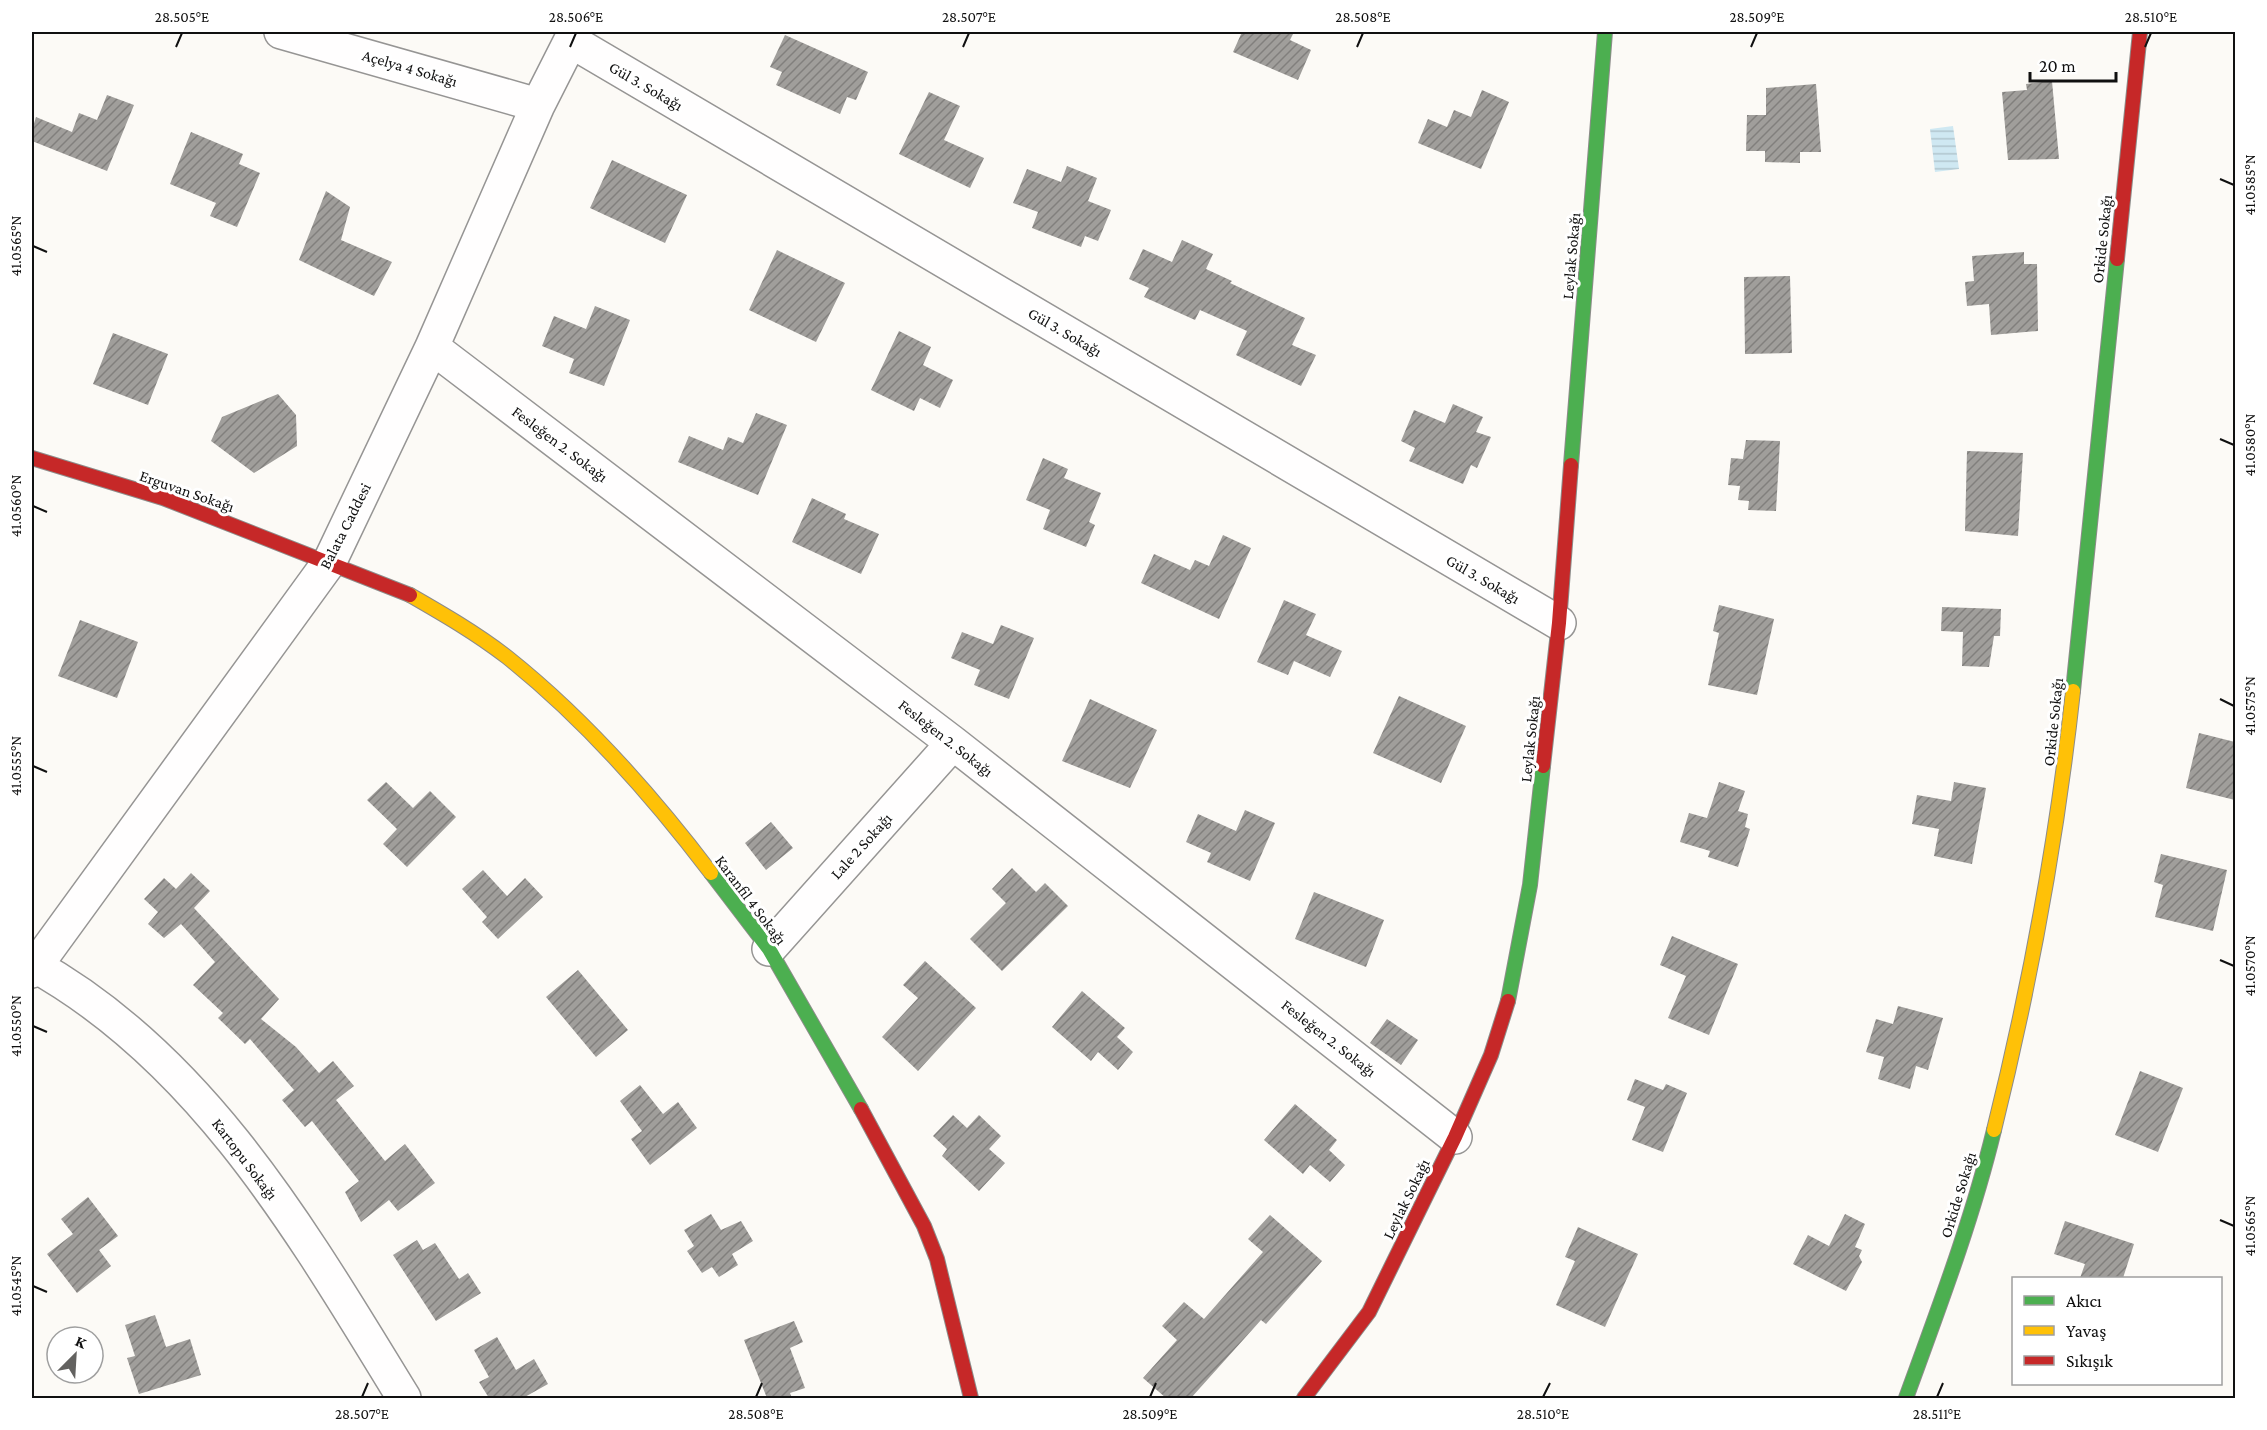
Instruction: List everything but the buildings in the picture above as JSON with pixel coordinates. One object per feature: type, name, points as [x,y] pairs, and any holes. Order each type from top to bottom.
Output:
[{"type":"street","name":"Açelya 4 Sokağı","points":[[281,32],[538,105]]},
{"type":"street","name":"Leylak Sokağı","points":[[1304,1398],[1328,1371],[1369,1312],[1455,1137],[1491,1055],[1512,984],[1530,885],[1559,623],[1605,32]]},
{"type":"street","name":"Orkide Sokağı","points":[[1906,1398],[1936,1316],[1986,1164],[2016,1041],[2064,776],[2140,32]]},
{"type":"street","name":"Balata Caddesi","points":[[33,967],[330,561],[432,347],[538,105],[573,36]]},
{"type":"street","name":"Gül 3. Sokağı","points":[[573,36],[1559,623]]},
{"type":"street","name":"Fesleğen 2. Sokağı","points":[[432,347],[953,743],[1455,1137]]},
{"type":"street","name":"Erguvan Sokağı","points":[[32,458],[163,498],[330,561]]},
{"type":"street","name":"Karanfil 4 Sokağı","points":[[330,561],[402,591],[463,626],[507,657],[604,744],[665,813],[769,949],[924,1226],[937,1259],[971,1398]]},
{"type":"street","name":"Lale 2 Sokağı","points":[[769,949],[953,743]]},
{"type":"street","name":"Kartopu Sokağı","points":[[33,967],[87,1000],[135,1038],[184,1084],[228,1133],[311,1246],[404,1398]]},
{"type":"water","points":[[1953,126],[1959,169],[1935,172],[1930,129]]},
{"type":"traffic: fast","points":[[1571,465],[1605,32]]},
{"type":"traffic: fast","points":[[2073,691],[2117,259]]},
{"type":"traffic: fast","points":[[1508,1001],[1530,885],[1543,766]]},
{"type":"traffic: fast","points":[[711,873],[769,949],[861,1109]]},
{"type":"traffic: fast","points":[[1906,1398],[1965,1232],[1994,1130]]},
{"type":"traffic: slow","points":[[410,595],[495,648],[536,681],[590,732],[641,786],[711,873]]},
{"type":"traffic: slow","points":[[1994,1130],[2041,912],[2059,802],[2073,691]]},
{"type":"traffic: jam","points":[[2117,259],[2140,32]]},
{"type":"traffic: jam","points":[[32,458],[163,498],[410,595]]},
{"type":"traffic: jam","points":[[1543,766],[1559,623],[1571,465]]},
{"type":"traffic: jam","points":[[1304,1398],[1369,1312],[1455,1137],[1491,1055],[1508,1001]]},
{"type":"traffic: jam","points":[[861,1109],[924,1226],[937,1259],[971,1398]]}]
